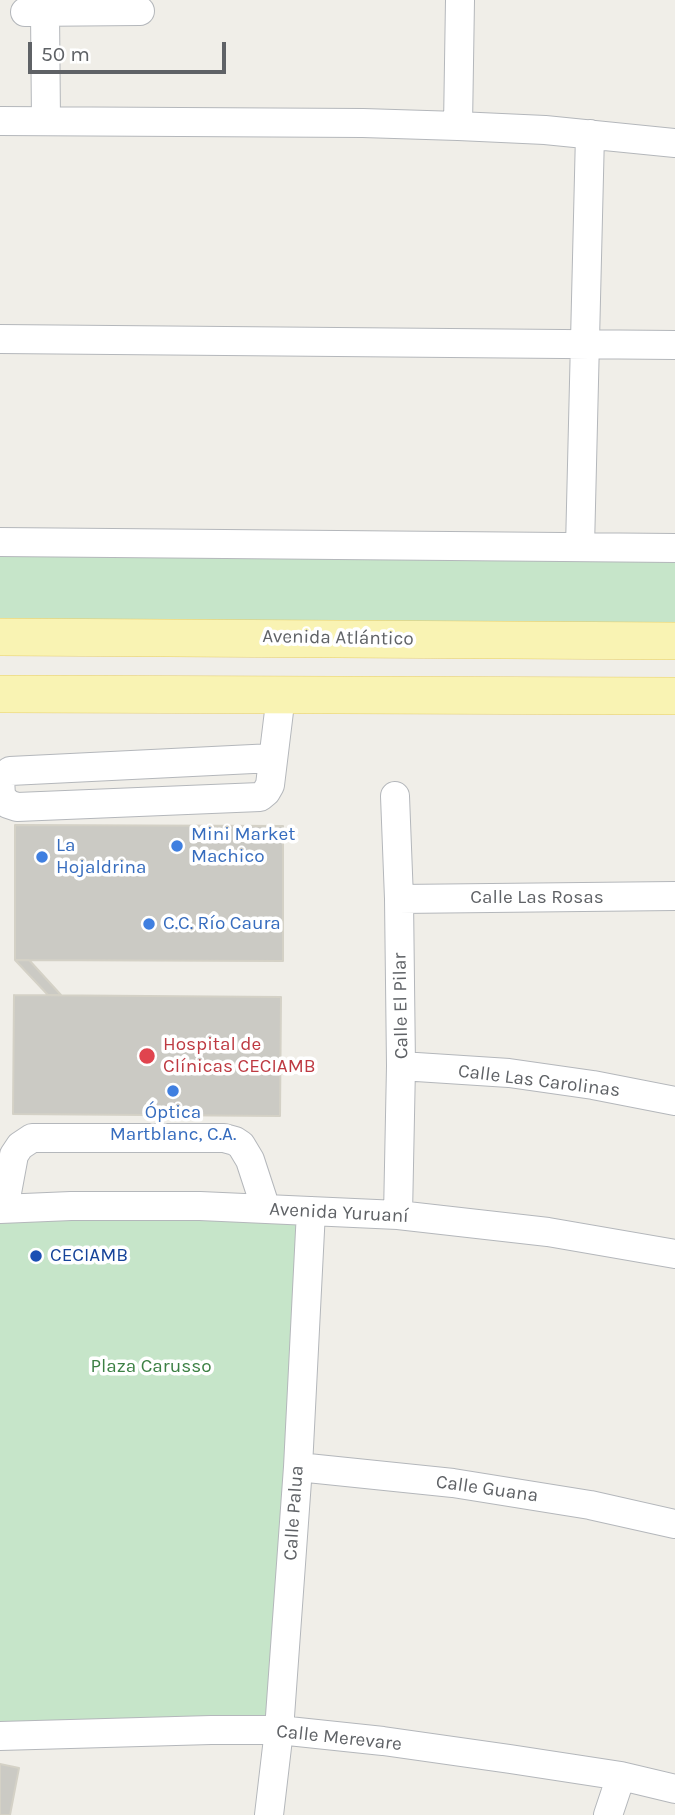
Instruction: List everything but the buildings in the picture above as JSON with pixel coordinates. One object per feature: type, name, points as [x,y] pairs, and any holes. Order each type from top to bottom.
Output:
[{"type":"main road","name":"Avenida Atlántico","points":[[0,637],[675,641]]},
{"type":"main road","points":[[0,694],[675,696]]},
{"type":"street","points":[[458,126],[460,0]]},
{"type":"street","points":[[46,121],[35,12],[140,10]]},
{"type":"street","points":[[0,121],[458,126],[590,134],[675,143]]},
{"type":"street","points":[[580,547],[590,134]]},
{"type":"street","points":[[0,339],[675,345]]},
{"type":"street","points":[[0,542],[675,548]]},
{"type":"street","points":[[273,758],[10,771],[0,778],[0,797],[17,807],[260,797],[270,785],[282,695]]},
{"type":"street","name":"Calle El Pilar","points":[[396,796],[401,1066],[398,1215]]},
{"type":"street","name":"Calle Las Rosas","points":[[399,899],[675,897]]},
{"type":"street","name":"Calle Las Carolinas","points":[[401,1066],[509,1073],[593,1085],[675,1101]]},
{"type":"street","points":[[2,1209],[14,1155],[20,1146],[32,1138],[224,1138],[235,1141],[241,1145],[250,1160],[266,1209]]},
{"type":"street","name":"Avenida Yuruaní","points":[[2,1209],[200,1206],[398,1215],[548,1232],[675,1254]]},
{"type":"street","name":"Calle Palua","points":[[269,1815],[279,1730],[298,1467],[311,1210]]},
{"type":"street","name":"Calle Guana","points":[[298,1467],[453,1483],[590,1505],[675,1524]]},
{"type":"street","name":"Calle Merevare","points":[[0,1736],[279,1730],[383,1741],[621,1776],[675,1789]]},
{"type":"street","points":[[608,1815],[621,1776]]},
{"type":"green space","points":[[0,542],[675,548],[675,641],[0,637]]},
{"type":"green space","name":"Plaza Carusso","points":[[0,1209],[311,1211],[279,1730],[0,1736]]},
{"type":"place","name":"Mini Market Machico","points":[[177,846]]},
{"type":"place","name":"La Hojaldrina","points":[[42,857]]},
{"type":"place","name":"C.C. Río Caura","points":[[149,924]]},
{"type":"place","name":"Hospital de Clínicas CECIAMB","points":[[147,1056]]},
{"type":"place","name":"Óptica Martblanc, C.A.","points":[[173,1091]]},
{"type":"place","name":"CECIAMB","points":[[36,1256]]}]
